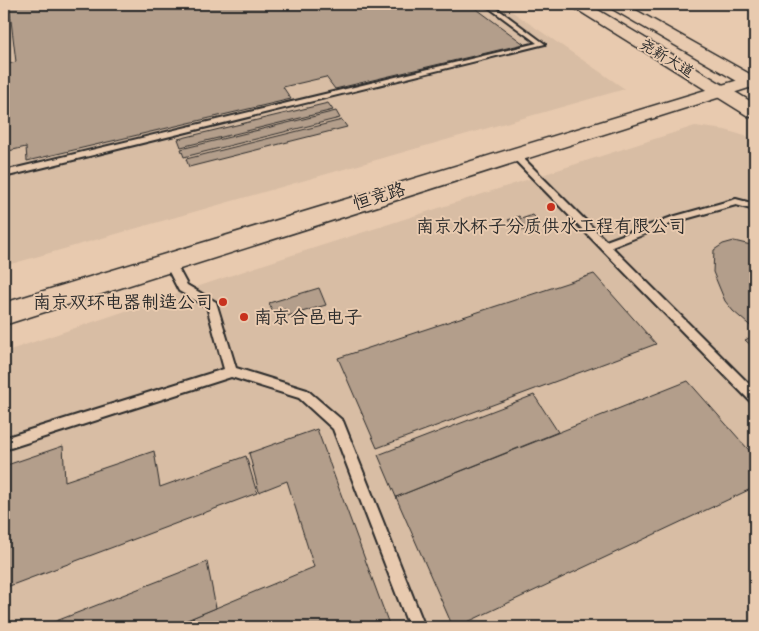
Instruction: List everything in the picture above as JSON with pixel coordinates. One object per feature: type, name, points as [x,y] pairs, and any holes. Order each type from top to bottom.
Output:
[{"type":"street","name":"尧新大道","points":[[578,4],[755,112]]},
{"type":"street","name":"尧新大道","points":[[614,4],[754,82]]},
{"type":"street","name":"恒竞路","points":[[4,314],[514,154],[754,82]]},
{"type":"lane","points":[[4,174],[542,44],[487,4]]},
{"type":"lane","points":[[514,154],[755,398]]},
{"type":"lane","points":[[603,246],[676,219],[736,202],[755,207]]},
{"type":"lane","points":[[169,262],[183,288],[212,305],[231,372]]},
{"type":"lane","points":[[4,444],[231,372],[303,394],[338,425],[417,627]]},
{"type":"shaded area","points":[[4,4],[501,4],[625,89],[4,266]]},
{"type":"shaded area","points":[[695,126],[725,130],[755,139],[755,627],[4,627],[4,352],[283,258]]},
{"type":"building","points":[[9,4],[470,4],[524,44],[335,89],[326,77],[283,87],[291,99],[27,161],[26,147],[4,152],[4,65],[16,62]]},
{"type":"building","points":[[712,4],[735,4],[721,7]]},
{"type":"building","points":[[735,4],[755,4],[755,5],[742,8]]},
{"type":"building","points":[[328,103],[333,110],[181,147],[178,139]]},
{"type":"building","points":[[336,111],[340,118],[184,157],[181,149]]},
{"type":"building","points":[[342,120],[347,127],[189,167],[186,159]]},
{"type":"building","points":[[533,215],[541,224],[518,232],[508,220],[519,216],[521,219]]},
{"type":"building","points":[[734,241],[755,246],[755,330],[733,311],[725,301],[713,272],[714,250],[723,244]]},
{"type":"building","points":[[594,274],[656,344],[377,448],[338,358]]},
{"type":"building","points":[[319,288],[326,305],[288,316],[285,309],[273,313],[269,303]]},
{"type":"building","points":[[755,335],[755,349],[745,340]]},
{"type":"building","points":[[688,381],[755,457],[755,487],[457,627],[453,627],[396,497]]},
{"type":"building","points":[[534,395],[558,432],[396,497],[378,455]]},
{"type":"building","points":[[317,429],[390,627],[170,627],[314,567],[287,481],[259,492],[249,453]]},
{"type":"building","points":[[63,446],[65,481],[154,451],[160,487],[246,456],[257,493],[4,588],[4,466]]},
{"type":"building","points":[[207,562],[216,608],[170,627],[41,627]]},
{"type":"place","name":"南京水杯子分质供水工程有限公司","points":[[551,207]]},
{"type":"place","name":"南京双环电器制造公司","points":[[223,302]]},
{"type":"place","name":"南京合邑电子","points":[[244,317]]}]
